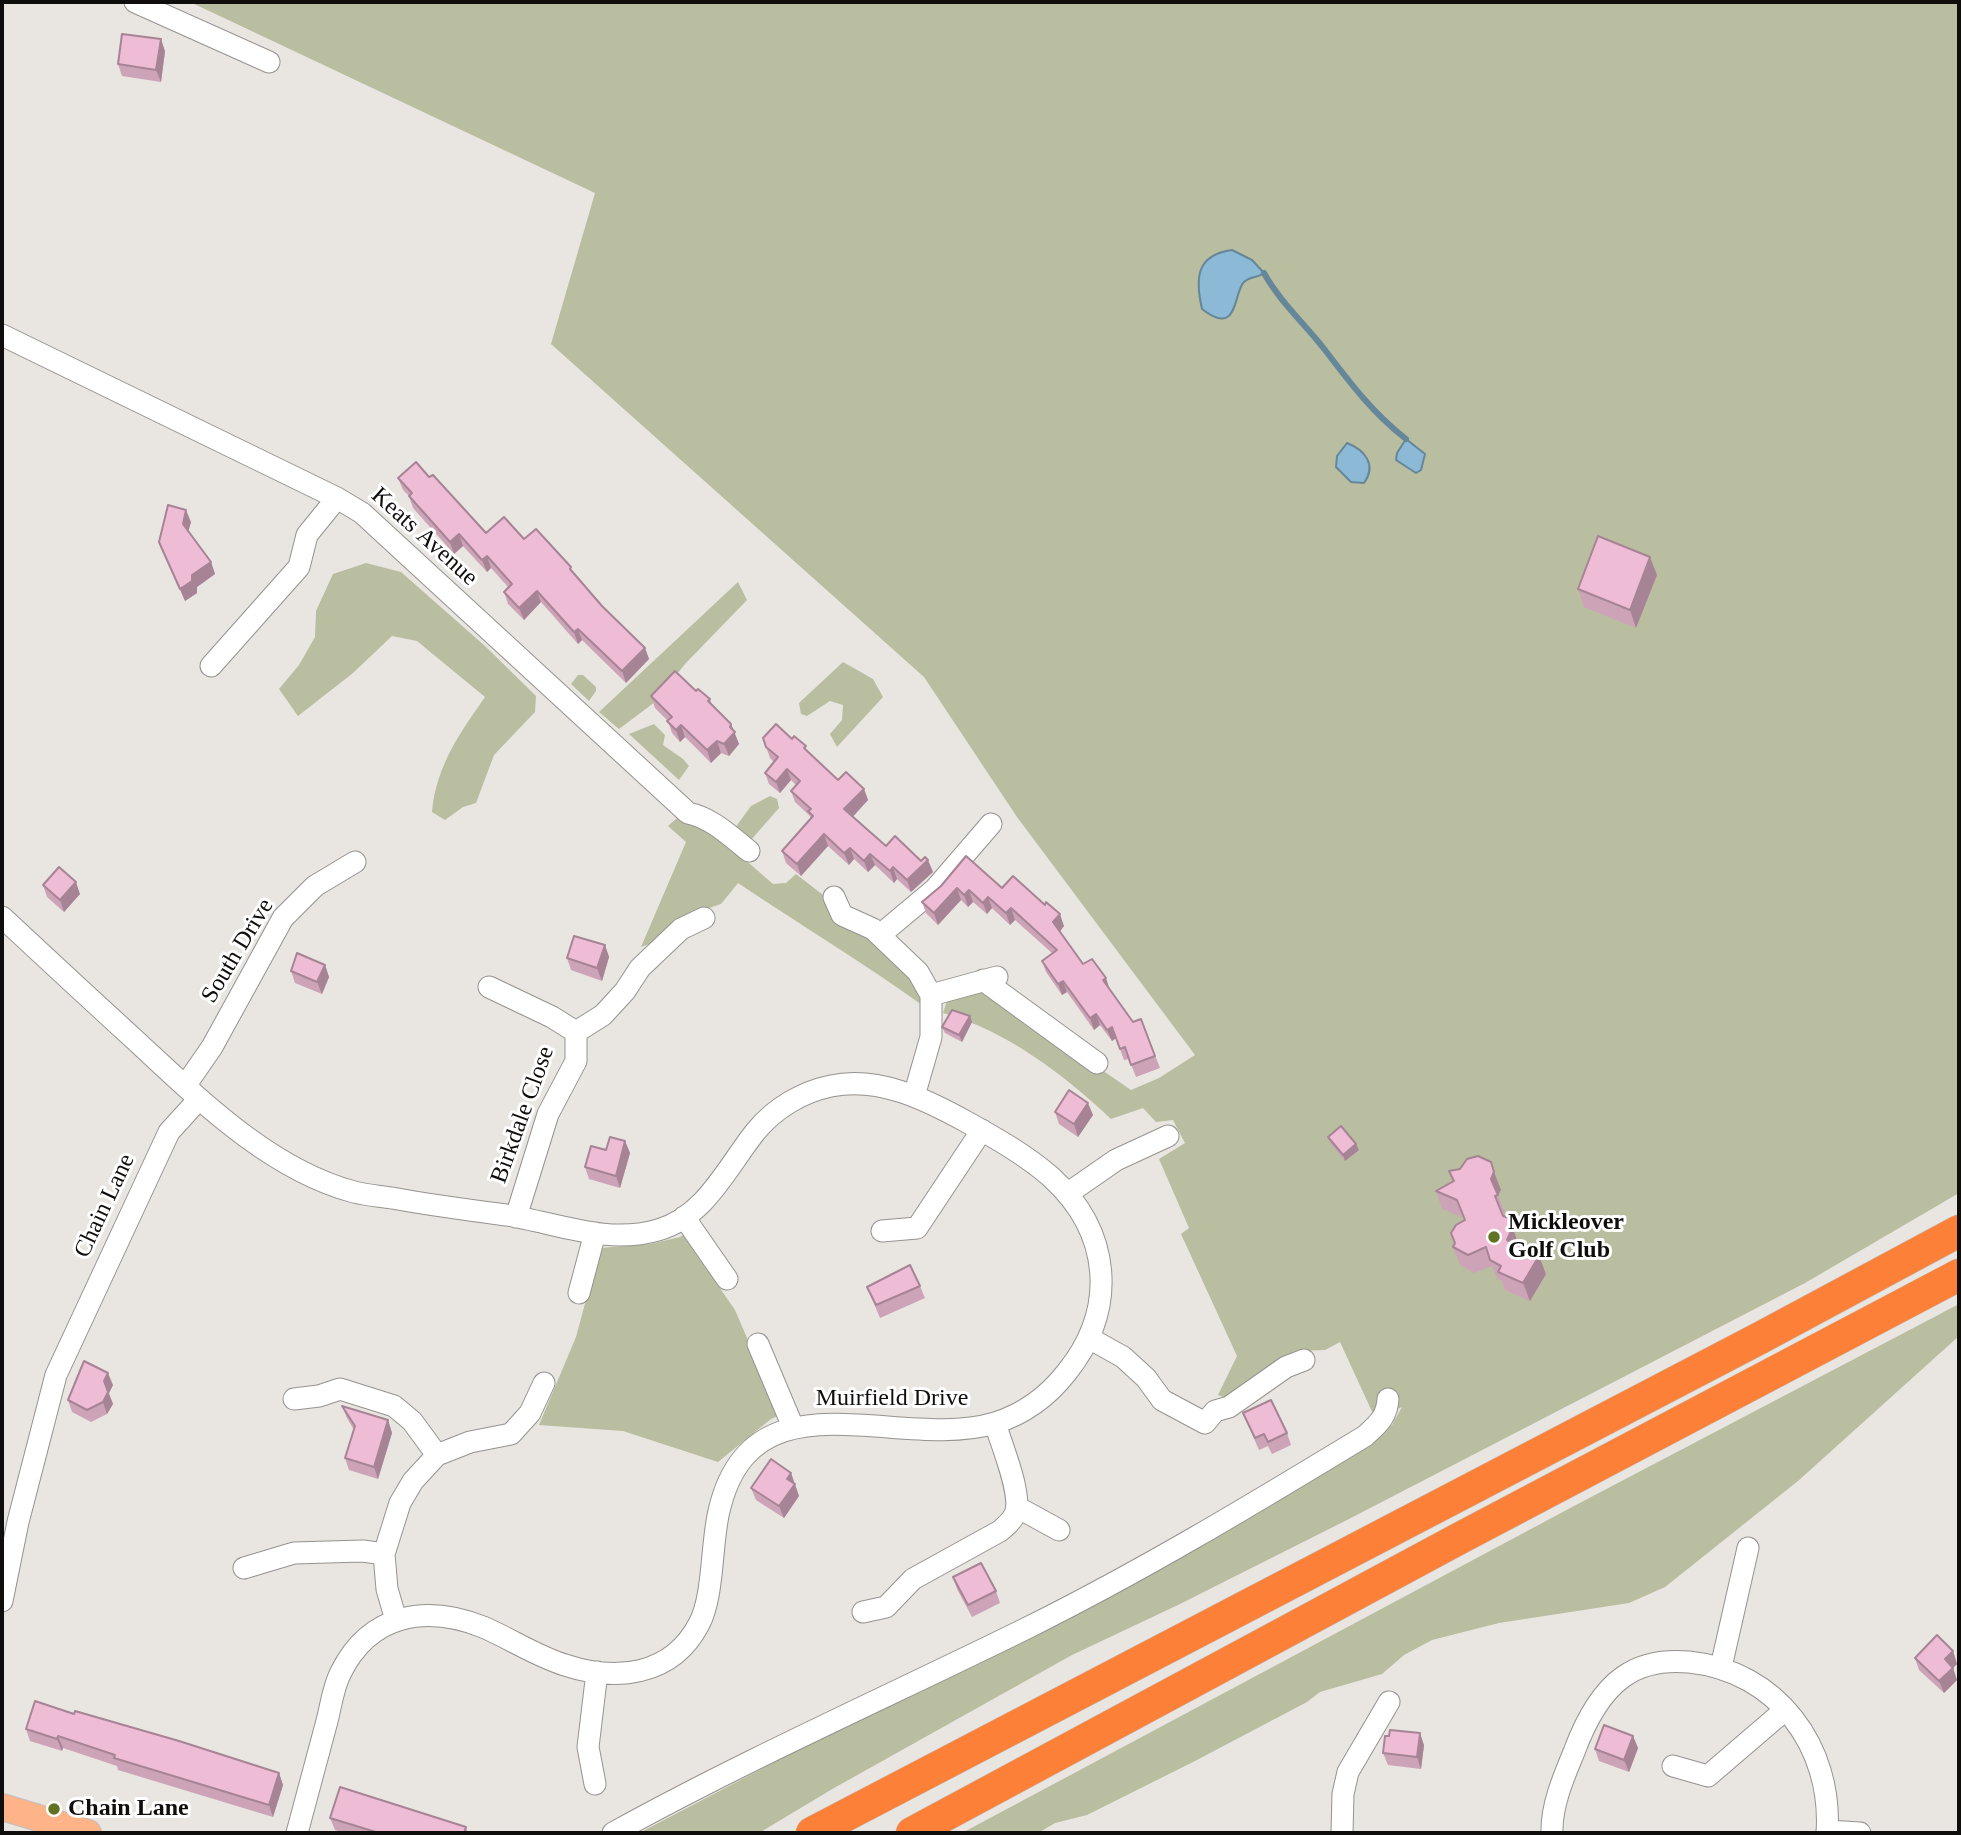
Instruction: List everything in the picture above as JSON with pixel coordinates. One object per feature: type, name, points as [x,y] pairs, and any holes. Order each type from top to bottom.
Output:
[{"type":"highway","points":[[812,1833],[1760,1338],[1959,1231]]},
{"type":"highway","points":[[912,1833],[1497,1518],[1959,1275]]},
{"type":"main road","points":[[2,1807],[88,1833]]},
{"type":"street","points":[[135,2],[269,62]]},
{"type":"street","name":"Keats Avenue","points":[[2,335],[337,498],[362,513],[688,813],[701,816],[717,825],[749,851]]},
{"type":"street","points":[[211,666],[299,567],[307,535],[337,498]]},
{"type":"street","points":[[880,935],[935,888],[991,824]]},
{"type":"street","name":"South Drive","points":[[192,1093],[212,1047],[283,918],[316,886],[355,862]]},
{"type":"street","points":[[838,906],[880,935],[918,972],[931,995],[931,1037],[914,1096]]},
{"type":"street","points":[[2,918],[192,1093]]},
{"type":"street","name":"Birkdale Close","points":[[576,1032],[603,1015],[625,991],[640,968],[681,929],[704,918]]},
{"type":"street","points":[[931,995],[992,978],[1097,1063]]},
{"type":"street","name":"Birkdale Close","points":[[489,987],[552,1017],[576,1032]]},
{"type":"street","name":"Birkdale Close","points":[[516,1217],[548,1114],[576,1061],[576,1032]]},
{"type":"street","name":"Muirfield Drive","points":[[192,1093],[249,1139],[294,1167],[351,1191],[516,1217],[596,1233],[626,1235],[657,1230],[684,1217],[711,1194],[759,1127],[780,1107],[830,1086],[859,1084],[885,1087],[914,1096],[982,1130],[1049,1175],[1067,1194],[1087,1223],[1099,1250],[1099,1312],[1090,1338],[1068,1372],[1043,1397],[1016,1414],[995,1423],[954,1429],[825,1425],[793,1427],[782,1429],[764,1440],[732,1473],[722,1496],[706,1609],[700,1623],[681,1649],[658,1666],[644,1671],[597,1672],[569,1667],[483,1627],[449,1617],[428,1616],[396,1620],[374,1629],[339,1675],[297,1833]]},
{"type":"street","name":"Chain Lane","points":[[2,1601],[18,1522],[56,1375],[169,1132],[192,1093]]},
{"type":"street","points":[[882,1231],[917,1228],[982,1130]]},
{"type":"street","points":[[1067,1194],[1116,1160],[1140,1137],[1168,1136]]},
{"type":"street","points":[[684,1217],[727,1279]]},
{"type":"street","points":[[579,1293],[596,1233]]},
{"type":"street","points":[[1090,1338],[1123,1357],[1146,1378],[1162,1400],[1205,1423],[1215,1411],[1229,1407],[1286,1367],[1304,1360]]},
{"type":"street","points":[[758,1344],[793,1427]]},
{"type":"street","points":[[396,1620],[387,1589],[384,1554],[400,1503],[413,1481],[437,1455],[470,1442],[511,1434],[530,1413],[544,1383]]},
{"type":"street","points":[[294,1399],[319,1396],[340,1389],[394,1406],[412,1421],[437,1455]]},
{"type":"street","points":[[613,1833],[793,1739],[1027,1629],[1184,1545],[1365,1436],[1386,1414],[1388,1399]]},
{"type":"street","points":[[863,1612],[886,1607],[932,1558],[1000,1531],[1010,1522],[1018,1500],[995,1423]]},
{"type":"street","points":[[1017,1507],[1059,1530]]},
{"type":"street","points":[[244,1568],[275,1547],[294,1553],[363,1551],[384,1554]]},
{"type":"street","points":[[1721,1667],[1748,1548]]},
{"type":"street","points":[[1552,1833],[1553,1812],[1582,1731],[1613,1686],[1633,1671],[1654,1663],[1684,1661],[1721,1667],[1762,1688],[1786,1710],[1806,1740],[1823,1777],[1828,1804],[1827,1832],[1860,1833]]},
{"type":"street","points":[[595,1784],[588,1747],[597,1672]]},
{"type":"street","points":[[1342,1833],[1343,1794],[1348,1772],[1390,1702]]},
{"type":"street","points":[[1673,1766],[1708,1776],[1786,1710]]},
{"type":"green space","points":[[190,2],[1959,2],[1959,1193],[1805,1283],[1347,1520],[1072,1655],[759,1833],[639,1833],[865,1715],[1091,1605],[1284,1497],[1392,1425],[1402,1407],[1375,1418],[1340,1342],[1325,1350],[1295,1351],[1231,1400],[1218,1395],[1237,1356],[1181,1234],[1189,1228],[1159,1159],[1185,1143],[1173,1120],[1156,1122],[1143,1108],[1111,1119],[1074,1086],[1033,1056],[990,1031],[943,1013],[947,1001],[966,991],[987,991],[1131,1090],[1159,1078],[1195,1055],[1017,817],[924,677],[551,344],[595,193]]},
{"type":"green space","points":[[366,563],[401,572],[485,646],[536,696],[535,712],[494,755],[476,803],[463,807],[445,820],[432,812],[438,780],[458,737],[485,697],[417,641],[392,636],[353,673],[298,716],[279,689],[299,665],[315,637],[316,611],[333,574]]},
{"type":"green space","points":[[738,582],[747,600],[685,664],[655,702],[619,729],[599,712]]},
{"type":"green space","points":[[843,662],[873,679],[883,697],[837,747],[830,734],[842,720],[843,705],[830,701],[807,716],[801,714],[799,703]]},
{"type":"green space","points":[[578,675],[583,675],[596,687],[589,701],[571,684]]},
{"type":"green space","points":[[654,724],[665,735],[663,745],[689,766],[679,780],[629,734]]},
{"type":"green space","points":[[770,796],[777,799],[779,808],[750,841],[735,828],[751,806]]},
{"type":"green space","points":[[687,816],[735,851],[773,884],[786,883],[796,874],[832,902],[834,906],[830,914],[834,919],[870,940],[918,983],[922,1005],[738,883],[721,904],[682,917],[663,939],[641,947],[686,842],[668,826],[677,818]]},
{"type":"green space","points":[[683,1235],[735,1310],[780,1415],[771,1419],[718,1462],[623,1431],[539,1425],[576,1337],[600,1248],[650,1244]]},
{"type":"green space","points":[[1959,1304],[1959,1336],[1798,1481],[1665,1587],[1629,1603],[1499,1623],[1432,1640],[1404,1655],[1382,1674],[1320,1692],[1307,1702],[1087,1815],[1055,1823],[1038,1833],[962,1833],[1574,1506]]},
{"type":"water","points":[[1232,250],[1252,260],[1264,273],[1244,282],[1233,310],[1223,319],[1202,309],[1199,278],[1205,263],[1211,257]]},
{"type":"water","points":[[1406,439],[1425,454],[1421,470],[1416,473],[1396,460],[1397,453]]},
{"type":"water","points":[[1347,443],[1367,459],[1369,470],[1364,483],[1351,482],[1336,467],[1337,456]]},
{"type":"building","points":[[122,34],[161,39],[156,70],[118,64]]},
{"type":"building","points":[[416,462],[429,477],[433,475],[486,533],[504,517],[524,539],[536,529],[602,606],[645,648],[622,671],[578,629],[574,632],[537,591],[519,608],[504,592],[512,584],[487,556],[482,560],[459,534],[450,542],[409,496],[412,493],[398,478]]},
{"type":"building","points":[[168,505],[186,510],[183,524],[211,562],[192,575],[192,581],[180,589],[159,542]]},
{"type":"building","points":[[1598,536],[1650,557],[1630,610],[1578,589]]},
{"type":"building","points":[[675,671],[696,691],[698,689],[710,699],[708,701],[731,724],[730,727],[735,732],[724,744],[717,741],[707,750],[681,725],[676,730],[667,721],[672,717],[651,696]]},
{"type":"building","points":[[776,724],[792,739],[794,736],[806,746],[804,748],[838,780],[846,772],[864,789],[844,809],[886,846],[895,836],[921,861],[925,857],[928,860],[907,880],[893,867],[890,871],[870,854],[864,861],[850,848],[844,853],[824,834],[797,864],[782,851],[813,816],[808,811],[811,809],[791,791],[800,781],[787,769],[776,782],[765,773],[778,757],[766,747],[763,738]]},
{"type":"building","points":[[966,856],[1002,888],[1013,876],[1045,905],[1046,902],[1060,914],[1053,922],[1083,964],[1092,959],[1106,978],[1103,980],[1133,1022],[1141,1019],[1155,1056],[1131,1065],[1125,1047],[1120,1049],[1112,1027],[1107,1030],[1096,1014],[1090,1018],[1063,981],[1058,984],[1042,961],[1057,950],[1011,908],[1006,913],[988,897],[983,903],[969,890],[964,895],[957,888],[934,913],[922,902],[941,886]]},
{"type":"building","points":[[59,867],[76,882],[60,900],[43,885]]},
{"type":"building","points":[[574,936],[605,945],[597,968],[567,958]]},
{"type":"building","points":[[297,953],[325,965],[317,982],[291,971]]},
{"type":"building","points":[[952,1010],[970,1016],[959,1035],[942,1027]]},
{"type":"building","points":[[1069,1090],[1088,1103],[1074,1124],[1055,1112]]},
{"type":"building","points":[[1341,1126],[1356,1144],[1343,1155],[1328,1137]]},
{"type":"building","points":[[610,1137],[625,1141],[616,1176],[585,1167],[591,1146],[606,1150]]},
{"type":"building","name":"Mickleover Golf Club","points":[[1478,1156],[1491,1162],[1494,1172],[1491,1179],[1498,1195],[1495,1196],[1503,1216],[1509,1218],[1512,1229],[1507,1240],[1539,1256],[1523,1283],[1498,1272],[1501,1266],[1490,1260],[1486,1247],[1468,1255],[1453,1247],[1455,1243],[1451,1233],[1456,1225],[1465,1220],[1457,1200],[1436,1191],[1454,1181],[1449,1171],[1460,1169],[1467,1159]]},
{"type":"building","points":[[910,1265],[920,1286],[876,1305],[867,1287]]},
{"type":"building","points":[[84,1361],[108,1373],[104,1381],[108,1392],[103,1402],[87,1410],[68,1400]]},
{"type":"building","points":[[1271,1400],[1287,1433],[1268,1442],[1264,1434],[1255,1438],[1243,1413]]},
{"type":"building","points":[[342,1406],[388,1420],[374,1467],[345,1458],[355,1426]]},
{"type":"building","points":[[771,1459],[791,1473],[787,1479],[795,1484],[779,1506],[751,1488]]},
{"type":"building","points":[[981,1563],[996,1591],[968,1605],[953,1577]]},
{"type":"building","points":[[1937,1635],[1953,1651],[1945,1659],[1953,1668],[1939,1681],[1915,1658]]},
{"type":"building","points":[[35,1701],[179,1741],[279,1773],[269,1805],[114,1758],[115,1755],[58,1736],[57,1739],[26,1729]]},
{"type":"building","points":[[1604,1725],[1633,1736],[1624,1760],[1595,1749]]},
{"type":"building","points":[[1390,1730],[1420,1733],[1417,1757],[1383,1753],[1385,1736],[1389,1736]]},
{"type":"building","points":[[340,1787],[466,1827],[464,1833],[379,1833],[330,1818]]},
{"type":"waterway","points":[[1264,273],[1285,303],[1362,397],[1406,439]]},
{"type":"place","name":"Mickleover Golf Club","points":[[1494,1237]]},
{"type":"place","name":"Chain Lane","points":[[54,1809]]}]
